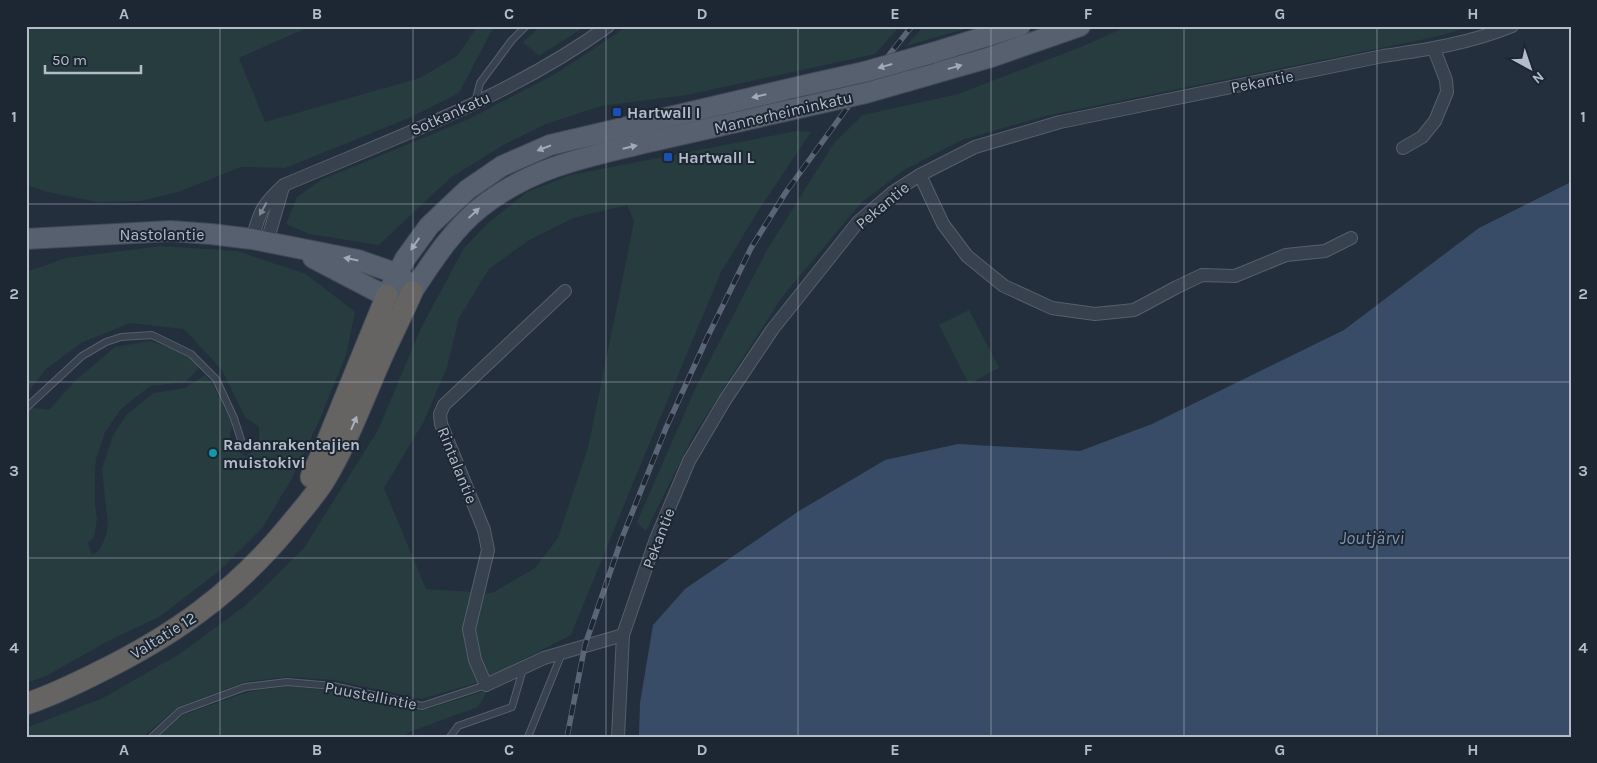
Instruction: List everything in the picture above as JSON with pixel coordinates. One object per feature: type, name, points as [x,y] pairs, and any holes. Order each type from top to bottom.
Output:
[{"type":"highway","name":"Valtatie 12","points":[[26,704],[78,682],[125,659],[165,636],[198,614],[256,563],[280,537],[323,481],[349,435],[412,292]]},
{"type":"highway","name":"Valtatie 12","points":[[280,537],[325,447],[388,294]]},
{"type":"main road","name":"Mannerheiminkatu","points":[[388,294],[415,243],[429,226],[484,178],[502,166],[524,156],[550,145],[590,135],[864,72],[1020,26]]},
{"type":"main road","name":"Mannerheiminkatu","points":[[412,292],[440,250],[479,208],[524,179],[547,169],[583,158],[866,93],[988,58],[1080,26]]},
{"type":"main road","name":"Nastolantie","points":[[26,240],[170,231],[211,234],[260,241],[358,260],[398,274]]},
{"type":"main road","name":"Nastolantie","points":[[296,249],[359,283],[388,294],[399,295],[412,292]]},
{"type":"main road","points":[[398,274],[407,282],[412,292]]},
{"type":"street","name":"Sotkankatu","points":[[260,241],[284,185],[475,104],[539,69],[608,26]]},
{"type":"street","name":"Pekantie","points":[[618,737],[623,635],[656,539],[689,461],[725,400],[772,330],[858,222],[892,193],[920,175],[975,147],[1060,122],[1383,56],[1434,49],[1498,32],[1512,26]]},
{"type":"street","points":[[1403,148],[1422,137],[1435,121],[1447,92],[1446,80],[1434,49]]},
{"type":"street","points":[[920,175],[943,224],[967,256],[1004,286],[1052,308],[1095,314],[1134,310],[1202,275],[1235,276],[1286,255],[1325,251],[1351,238]]},
{"type":"street","name":"Rintalantie","points":[[486,685],[475,660],[469,629],[488,550],[484,530],[440,424],[440,414],[444,404],[564,291]]},
{"type":"street","name":"Puustellintie","points":[[486,685],[562,652],[623,635]]},
{"type":"lane","points":[[475,104],[480,83],[512,40],[526,26]]},
{"type":"lane","points":[[26,408],[82,356],[106,342],[121,337],[152,335],[192,354],[216,379],[234,418],[241,440]]},
{"type":"lane","points":[[528,737],[562,652]]},
{"type":"lane","points":[[450,737],[458,726],[512,707],[523,668]]},
{"type":"lane","name":"Puustellintie","points":[[152,737],[180,711],[245,687],[288,682],[333,686],[422,706],[486,685]]},
{"type":"green space","points":[[26,26],[311,26],[239,58],[265,122],[420,78],[457,56],[478,26],[494,26],[459,93],[409,118],[285,168],[241,167],[181,191],[141,201],[97,202],[48,192],[26,185]]},
{"type":"green space","points":[[541,26],[586,26],[539,56],[523,42]]},
{"type":"green space","points":[[628,26],[900,26],[875,54],[687,95],[601,106],[546,124],[505,144],[450,178],[379,245],[309,234],[286,224],[297,197],[321,180],[469,119],[555,74]]},
{"type":"green space","points":[[924,26],[975,26],[906,46]]},
{"type":"green space","points":[[1128,26],[1473,26],[1435,37],[1045,116],[962,140],[904,170],[861,203],[782,297],[693,436],[646,531],[637,522],[696,387],[767,250],[834,143],[863,115],[958,94],[1081,47]]},
{"type":"green space","points":[[797,131],[811,132],[758,211],[721,272],[571,635],[479,682],[422,699],[334,680],[288,677],[245,682],[178,707],[143,737],[26,737],[26,728],[103,698],[181,653],[246,605],[304,548],[378,430],[421,328],[464,248],[487,224],[527,192],[570,175]],"holes":[[[627,205],[634,221],[588,448],[558,538],[535,568],[492,593],[426,589],[384,488],[424,421],[447,367],[459,318],[489,269],[529,240],[573,218]]]},
{"type":"green space","points":[[161,246],[237,251],[306,274],[355,312],[346,355],[319,421],[292,478],[263,527],[218,572],[159,617],[108,641],[46,676],[26,683],[26,408],[49,410],[76,380],[115,347],[150,341],[182,352],[194,360],[199,368],[185,382],[150,386],[121,409],[105,432],[96,459],[95,504],[97,519],[94,537],[88,543],[92,555],[99,551],[106,536],[108,525],[102,469],[113,436],[127,414],[154,393],[185,388],[205,375],[214,386],[220,400],[223,400],[223,407],[233,424],[230,435],[234,447],[246,457],[259,445],[259,427],[245,417],[222,370],[184,329],[130,323],[81,343],[45,370],[26,395],[26,272],[66,258]]},
{"type":"green space","points":[[969,310],[999,368],[969,384],[939,325]]},
{"type":"green space","points":[[287,686],[333,691],[421,711],[488,690],[478,707],[409,732],[404,737],[158,737],[183,715],[248,692]]},
{"type":"water","name":"Joutjärvi","points":[[1571,182],[1571,737],[639,737],[640,703],[653,625],[685,589],[799,511],[885,460],[958,444],[1080,451],[1152,424],[1344,330],[1479,228]]},
{"type":"railway","points":[[567,737],[585,645],[622,538],[666,428],[707,338],[751,248],[786,192],[847,108],[912,26]]},
{"type":"place","name":"Hartwall I","points":[[617,112]]},
{"type":"place","name":"Hartwall L","points":[[668,157]]},
{"type":"place","name":"Radanrakentajien muistokivi","points":[[213,453]]}]
